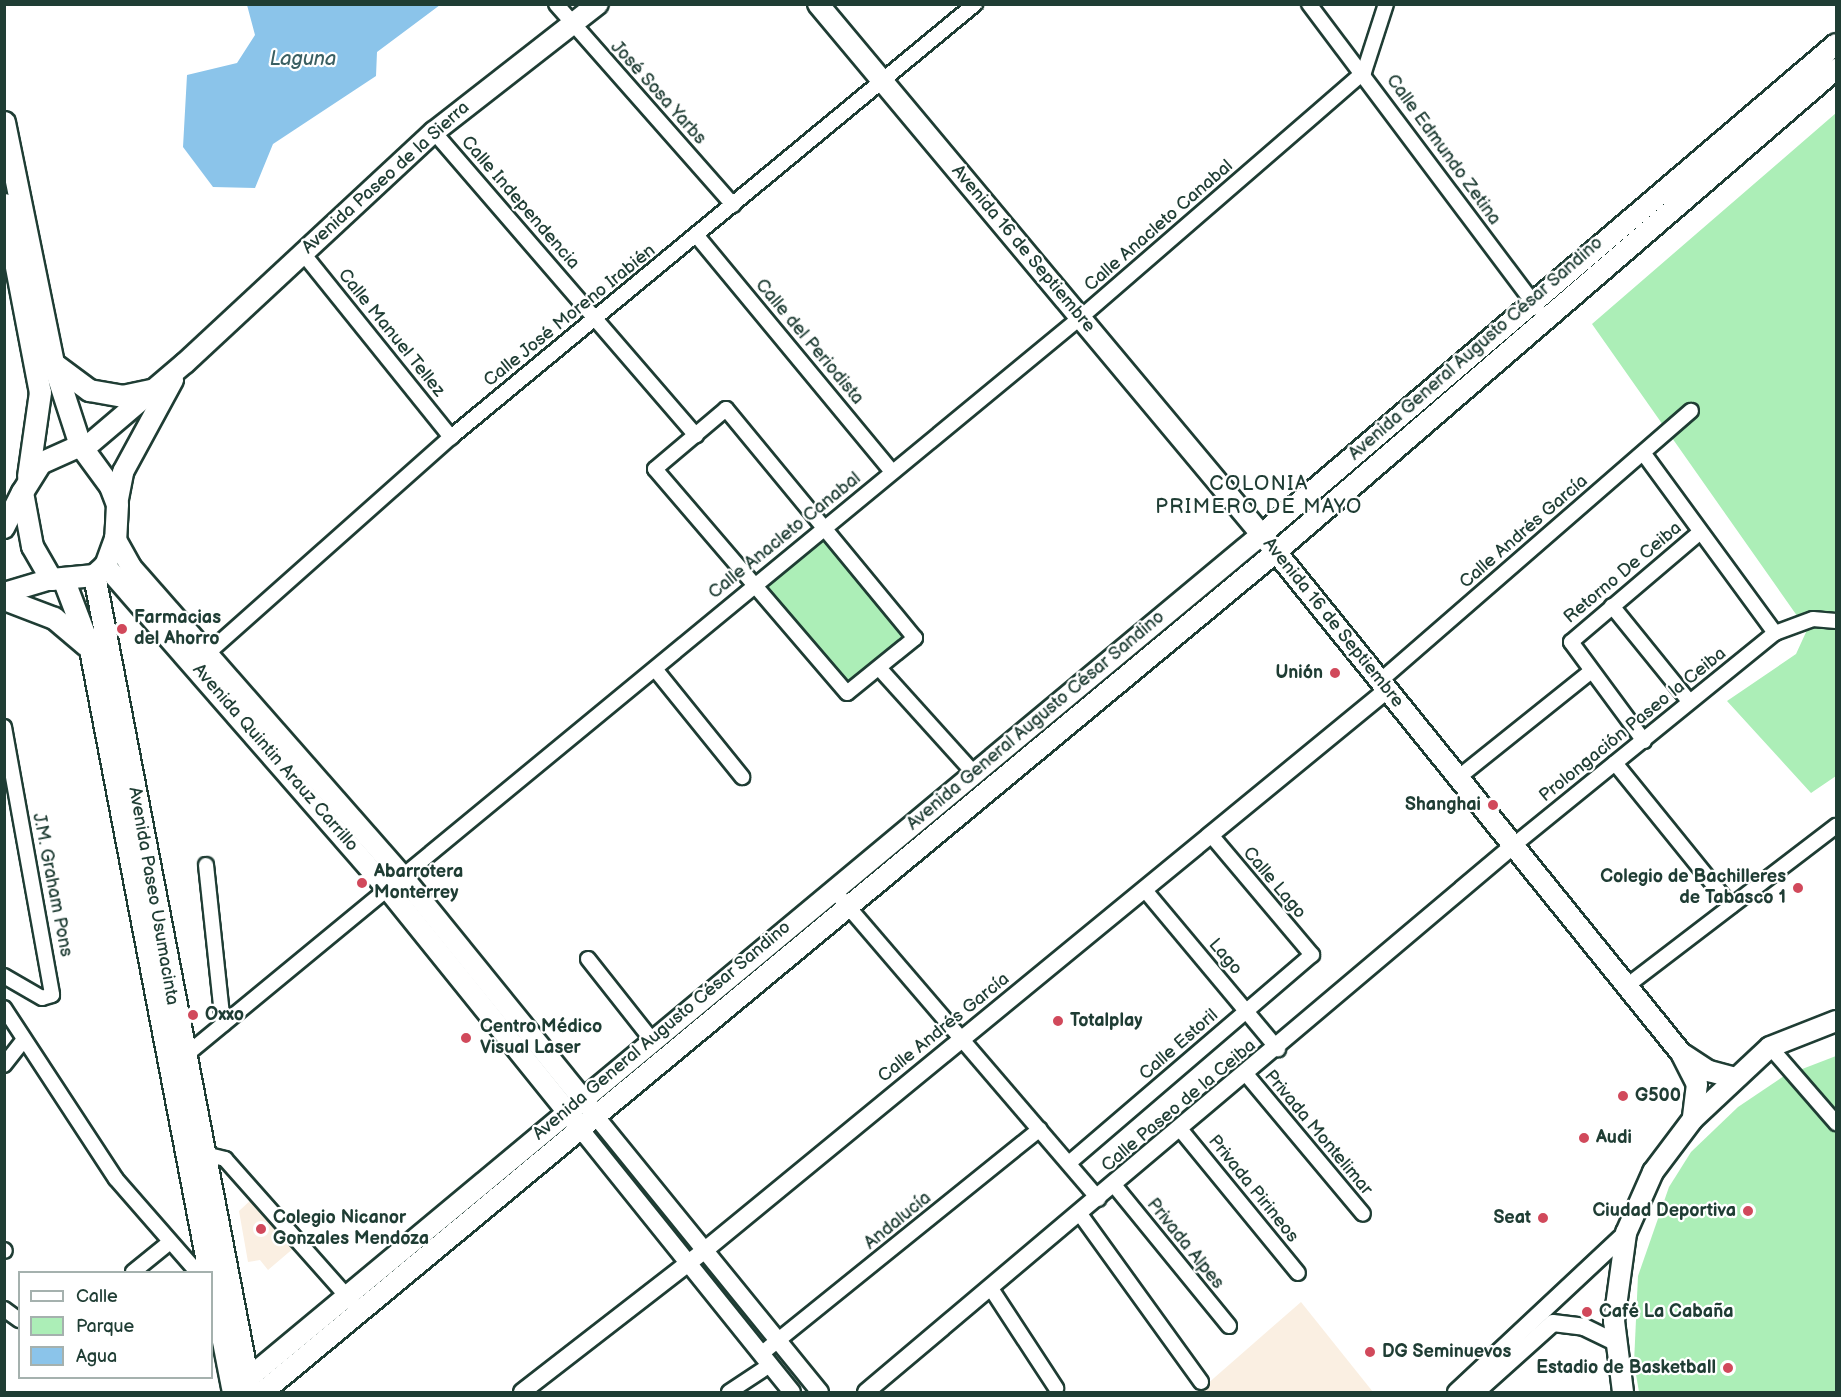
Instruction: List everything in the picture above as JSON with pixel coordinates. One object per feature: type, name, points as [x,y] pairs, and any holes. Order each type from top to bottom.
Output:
[{"type":"main road","name":"Avenida Paseo de la Sierra","points":[[82,446],[185,363],[302,252],[434,132],[570,22],[598,4]]},
{"type":"main road","name":"Avenida 16 de Septiembre","points":[[818,4],[1276,552],[1628,985],[1681,1053],[1697,1084],[1693,1119]]},
{"type":"main road","name":"Avenida General Augusto César Sandino","points":[[243,1390],[347,1296],[973,772],[1261,535],[1531,301],[1836,44]]},
{"type":"main road","name":"Avenida General Augusto César Sandino","points":[[243,1390],[361,1312],[598,1119],[1276,552],[1836,69]]},
{"type":"main road","points":[[4,122],[53,362],[82,446],[117,504],[115,538],[100,570],[4,593]]},
{"type":"main road","points":[[6,217],[40,392],[25,484],[32,546],[58,580]]},
{"type":"main road","points":[[53,362],[89,390],[122,396],[150,390]]},
{"type":"main road","name":"Avenida Paseo de la Sierra","points":[[117,504],[138,440],[185,363]]},
{"type":"main road","points":[[4,528],[25,484],[50,457],[82,446]]},
{"type":"main road","name":"Avenida Quintin Arauz Carrillo","points":[[115,538],[131,567],[202,658],[598,1119]]},
{"type":"main road","name":"Avenida Quintin Arauz Carrillo","points":[[100,570],[202,658]]},
{"type":"main road","name":"Avenida Paseo Usumacinta","points":[[100,570],[209,1271]]},
{"type":"main road","name":"Avenida Paseo Usumacinta","points":[[58,580],[91,653],[176,1063],[205,1154],[243,1390]]},
{"type":"main road","points":[[4,600],[54,618],[91,653]]},
{"type":"main road","name":"Avenida Quintin Arauz Carrillo","points":[[395,882],[582,1131]]},
{"type":"main road","points":[[1623,1392],[1615,1342],[1626,1233],[1653,1172],[1693,1119],[1770,1047],[1836,1021]]},
{"type":"main road","name":"Avenida 16 de Septiembre","points":[[1681,1053],[1709,1071],[1735,1078]]},
{"type":"main road","name":"Avenida Paseo Usumacinta","points":[[213,1291],[243,1390]]},
{"type":"street","name":"José Sosa Yarbs","points":[[555,4],[734,205]]},
{"type":"street","name":"Calle José Moreno Irabién","points":[[202,658],[451,437],[975,4]]},
{"type":"street","name":"Calle Edmundo Zetina","points":[[1309,4],[1364,72],[1546,319]]},
{"type":"street","points":[[1364,72],[1386,4]]},
{"type":"street","name":"Calle Anacleto Canabal","points":[[176,1063],[655,669],[755,582],[822,530],[1080,318],[1364,72]]},
{"type":"street","name":"Calle Independencia","points":[[434,132],[696,435]]},
{"type":"street","name":"Calle del Periodista","points":[[697,236],[892,472]]},
{"type":"street","name":"Calle Manuel Tellez","points":[[302,252],[451,437]]},
{"type":"street","points":[[726,409],[822,530],[915,638],[847,693],[755,582],[656,469],[726,409]]},
{"type":"street","name":"Calle Andrés García","points":[[522,1392],[689,1263],[1210,834],[1384,685],[1691,411]]},
{"type":"street","points":[[1644,454],[1699,533],[1775,633]]},
{"type":"street","name":"Retorno De Ceiba","points":[[1589,673],[1570,642],[1699,533]]},
{"type":"street","points":[[1612,606],[1689,701]]},
{"type":"street","name":"Prolongación Paseo la Ceiba","points":[[1514,845],[1775,633],[1813,619],[1836,621]]},
{"type":"street","points":[[879,668],[973,772]]},
{"type":"street","points":[[655,669],[742,777]]},
{"type":"street","points":[[1459,777],[1589,673],[1644,741]]},
{"type":"street","name":"J.M. Graham Pons","points":[[4,727],[52,995],[42,998],[4,976]]},
{"type":"street","points":[[1615,763],[1731,906]]},
{"type":"street","points":[[1628,985],[1836,826]]},
{"type":"street","name":"Calle Lago","points":[[1210,834],[1312,955]]},
{"type":"street","name":"Calle Paseo de la Ceiba","points":[[866,1392],[1278,1049],[1514,845]]},
{"type":"street","points":[[206,865],[223,1024]]},
{"type":"street","points":[[833,889],[1099,1199]]},
{"type":"street","name":"Lago","points":[[1144,889],[1278,1049]]},
{"type":"street","name":"Calle Estoril","points":[[1069,1163],[1312,955]]},
{"type":"street","points":[[588,959],[652,1040]]},
{"type":"street","points":[[4,1008],[23,1041],[116,1179],[196,1271]]},
{"type":"street","points":[[4,1065],[23,1041]]},
{"type":"street","points":[[1770,1047],[1836,1123]]},
{"type":"street","name":"Privada Montelimar","points":[[1246,1074],[1363,1214]]},
{"type":"street","points":[[598,1119],[820,1392]]},
{"type":"street","name":"Andalucía","points":[[729,1392],[765,1360],[777,1341],[1040,1129]]},
{"type":"street","name":"Privada Pirineos","points":[[1180,1129],[1298,1273]]},
{"type":"street","name":"Avenida Quintin Arauz Carrillo","points":[[582,1131],[792,1392]]},
{"type":"street","points":[[205,1154],[225,1159],[361,1312]]},
{"type":"street","name":"Privada Alpes","points":[[1114,1185],[1229,1326]]},
{"type":"street","points":[[1080,1214],[1201,1382]]},
{"type":"street","points":[[1458,1392],[1626,1233]]},
{"type":"street","points":[[134,1271],[170,1242]]},
{"type":"street","points":[[990,1287],[1056,1388]]},
{"type":"street","points":[[4,1309],[18,1319]]},
{"type":"street","points":[[1476,1392],[1552,1323],[1584,1327],[1615,1342]]},
{"type":"shaded area","name":"Colegio Nicanor Gonzales Mendoza","points":[[253,1198],[295,1247],[268,1270],[260,1260],[248,1262],[239,1211]]},
{"type":"shaded area","points":[[1301,1302],[1373,1392],[1198,1392]]},
{"type":"green space","points":[[1836,113],[1836,776],[1811,793],[1727,701],[1796,654],[1807,630],[1592,324]]},
{"type":"green space","points":[[822,530],[916,638],[852,694],[758,586]]},
{"type":"green space","name":"Ciudad Deportiva","points":[[1836,1056],[1836,1392],[1639,1392],[1634,1363],[1638,1276],[1669,1187],[1691,1152],[1738,1107],[1784,1076]]},
{"type":"water","name":"Laguna","points":[[247,4],[440,5],[377,52],[376,76],[273,144],[255,188],[213,187],[183,147],[187,75],[237,63],[255,35]]},
{"type":"place","name":"Farmacias del Ahorro","points":[[122,629]]},
{"type":"place","name":"Unión","points":[[1335,673]]},
{"type":"place","name":"Shanghai","points":[[1493,805]]},
{"type":"place","name":"Abarrotera Monterrey","points":[[362,883]]},
{"type":"place","name":"Colegio de Bachilleres de Tabasco 1","points":[[1798,888]]},
{"type":"place","name":"Oxxo","points":[[193,1015]]},
{"type":"place","name":"Totalplay","points":[[1058,1021]]},
{"type":"place","name":"Centro Médico Visual Laser","points":[[466,1038]]},
{"type":"place","name":"G500","points":[[1623,1096]]},
{"type":"place","name":"Audi","points":[[1584,1138]]},
{"type":"place","name":"Ciudad Deportiva","points":[[1748,1211]]},
{"type":"place","name":"Seat","points":[[1543,1218]]},
{"type":"place","name":"Colegio Nicanor Gonzales Mendoza","points":[[261,1229]]},
{"type":"place","name":"Café La Cabaña","points":[[1587,1312]]},
{"type":"place","name":"DG Seminuevos","points":[[1370,1352]]},
{"type":"place","name":"Estadio de Basketball","points":[[1728,1368]]},
{"type":"district","name":"COLONIA PRIMERO DE MAYO","points":[[1259,496]]}]
